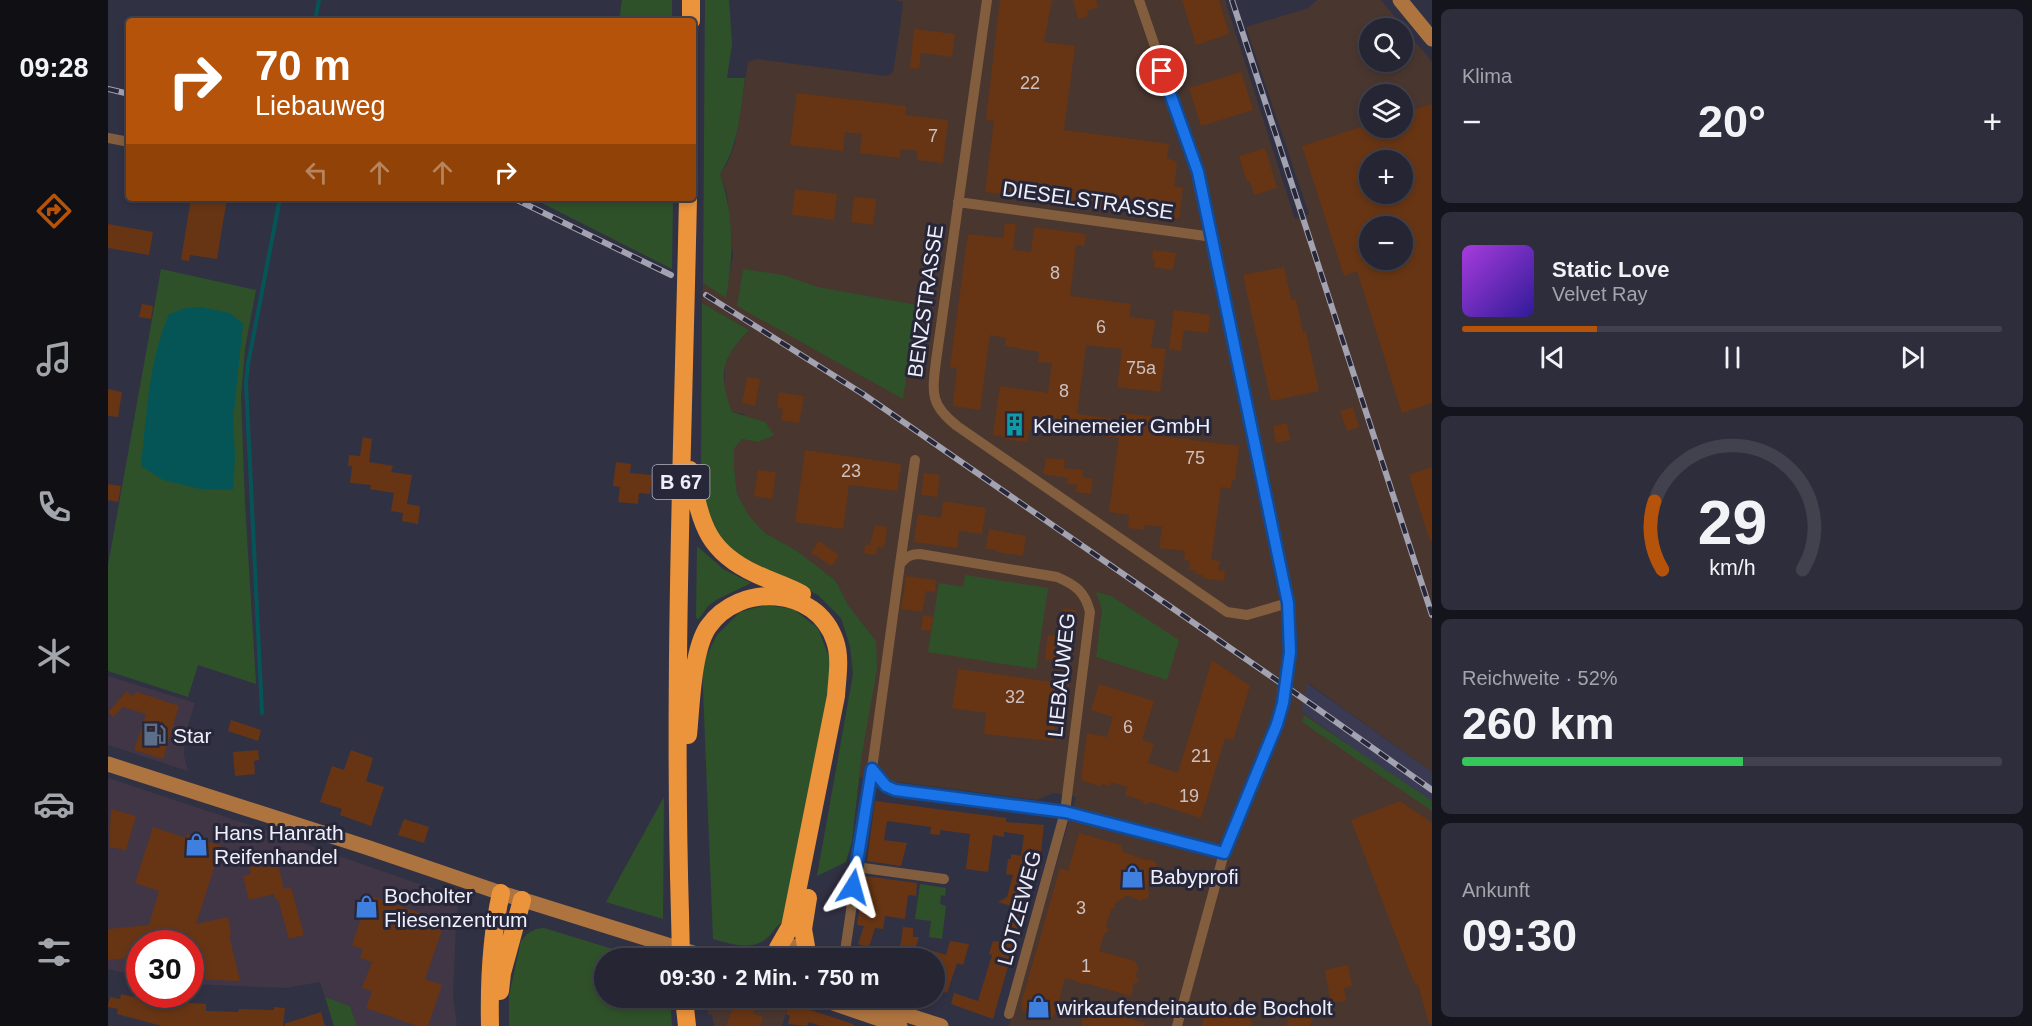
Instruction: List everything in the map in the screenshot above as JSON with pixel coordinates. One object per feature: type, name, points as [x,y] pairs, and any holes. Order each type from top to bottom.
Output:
[{"type":"highway","points":[[691,0],[691,18]]},
{"type":"highway","name":"B 67","points":[[688,201],[677,763],[685,916],[691,948]]},
{"type":"highway","name":"B 67","points":[[682,948],[685,916],[690,470],[685,323]]},
{"type":"highway","points":[[690,470],[700,515],[715,544],[735,563],[801,593],[824,610],[838,628],[846,653],[848,666],[845,700],[804,915],[805,948]]},
{"type":"highway","points":[[687,746],[697,655],[707,628],[719,614],[747,598],[764,595],[794,600],[821,618],[835,641],[838,668],[836,696],[790,927],[776,948]]},
{"type":"highway","points":[[490,1026],[489,991],[492,950],[501,893]]},
{"type":"highway","points":[[499,1026],[502,973],[522,900]]},
{"type":"highway","points":[[678,1008],[679,1026]]},
{"type":"highway","points":[[685,1008],[687,1026]]},
{"type":"highway","points":[[696,1008],[697,1026]]},
{"type":"main road","points":[[1400,0],[1432,39]]},
{"type":"main road","points":[[108,764],[358,844],[522,900],[677,948]]},
{"type":"main road","points":[[847,1008],[900,1026]]},
{"type":"main road","points":[[886,1008],[941,1026]]},
{"type":"street","name":"BENZSTRASSE","points":[[987,0],[933,387],[935,402],[943,415],[1227,612],[1247,615],[1288,603]]},
{"type":"street","points":[[1139,0],[1198,172],[1288,603],[1291,639],[1290,665],[1277,724],[1224,853],[1178,1026]]},
{"type":"street","points":[[108,138],[126,141]]},
{"type":"street","name":"DIESELSTRASSE","points":[[958,202],[1213,237]]},
{"type":"street","points":[[845,948],[915,460]]},
{"type":"street","name":"LIEBAUWEG","points":[[900,564],[905,557],[920,554],[1057,578],[1072,583],[1082,591],[1090,612],[1065,812]]},
{"type":"street","points":[[872,769],[886,786],[895,790],[1065,812],[1224,853]]},
{"type":"street","name":"LOTZEWEG","points":[[1009,1014],[1065,812]]},
{"type":"street","points":[[856,867],[944,879]]},
{"type":"shaded area","points":[[622,0],[672,0],[672,18],[619,18]]},
{"type":"shaded area","points":[[705,0],[729,0],[732,44],[727,78],[745,78],[735,140],[720,174],[728,205],[731,236],[726,298],[703,283]]},
{"type":"shaded area","points":[[895,0],[1225,0],[1295,219],[1309,214],[1246,27],[1308,8],[1317,0],[1381,0],[1396,18],[1359,18],[1359,72],[1413,72],[1413,39],[1432,62],[1432,772],[1308,683],[1301,711],[1432,805],[1432,1026],[1009,1026],[1076,797],[1053,793],[1037,800],[859,777],[876,641],[848,605],[836,581],[797,551],[765,533],[749,517],[737,494],[734,449],[742,439],[758,442],[744,414],[732,412],[724,389],[725,366],[731,351],[749,330],[702,303],[703,283],[726,297],[733,256],[727,194],[720,174],[728,162],[735,143],[748,62],[757,59],[887,76],[893,72],[903,2]]},
{"type":"shaded area","points":[[538,201],[673,201],[672,269]]},
{"type":"shaded area","points":[[161,269],[256,290],[245,348],[241,397],[256,684],[198,665],[188,697],[108,671],[108,565]]},
{"type":"shaded area","points":[[743,269],[783,275],[818,287],[917,305],[903,399],[737,306]]},
{"type":"shaded area","points":[[702,303],[749,330],[728,359],[724,377],[725,387],[732,412],[765,422],[774,435],[758,442],[742,439],[734,449],[737,494],[749,516],[765,533],[797,551],[836,581],[848,605],[876,641],[877,669],[862,753],[852,841],[846,862],[817,876],[853,674],[850,646],[841,618],[818,595],[731,551],[706,515],[701,468]]},
{"type":"shaded area","points":[[201,307],[230,313],[243,324],[233,421],[235,456],[233,490],[200,489],[163,480],[141,466],[149,389],[162,332],[169,314],[186,308]]},
{"type":"shaded area","points":[[697,546],[723,569],[751,583],[716,600],[708,606],[698,620],[696,617]]},
{"type":"shaded area","points":[[965,575],[1048,588],[1036,669],[928,652],[939,583],[963,587]]},
{"type":"shaded area","points":[[1096,592],[1111,596],[1179,640],[1167,680],[1096,657],[1102,609]]},
{"type":"shaded area","points":[[766,605],[793,609],[818,628],[830,660],[829,706],[787,921],[779,925],[764,941],[743,946],[713,939],[702,664],[717,635],[740,612]]},
{"type":"shaded area","points":[[108,676],[195,703],[185,735],[184,756],[188,771],[108,745]]},
{"type":"shaded area","points":[[1307,683],[1432,772],[1432,805],[1301,711]]},
{"type":"shaded area","points":[[1304,715],[1432,801],[1432,811],[1302,722]]},
{"type":"shaded area","points":[[108,778],[459,898],[453,997],[457,1026],[357,1026],[350,1006],[325,997],[320,982],[286,988],[204,985],[204,930],[126,930],[126,973],[108,969]]},
{"type":"shaded area","points":[[664,797],[663,919],[606,902]]},
{"type":"shaded area","points":[[920,884],[946,888],[945,896],[941,895],[940,904],[946,906],[942,939],[929,937],[931,921],[915,919]]},
{"type":"shaded area","points":[[544,928],[609,948],[594,948],[594,1008],[671,1008],[672,1026],[509,1026],[509,996],[521,941],[536,929]]},
{"type":"shaded area","points":[[325,997],[350,1006],[357,1026],[334,1026]]},
{"type":"shaded area","points":[[708,1008],[787,1008],[782,1026],[714,1026],[712,1015],[708,1014]]},
{"type":"building","points":[[1000,0],[1052,0],[1044,42],[1075,46],[1064,130],[1169,144],[1167,158],[1175,161],[1177,165],[1174,186],[1183,188],[1179,219],[985,192],[994,121],[986,120]]},
{"type":"building","points":[[1073,0],[1096,0],[1098,7],[1087,11],[1088,16],[1078,19]]},
{"type":"building","points":[[1182,0],[1219,0],[1229,34],[1196,45]]},
{"type":"building","points":[[914,29],[955,34],[952,57],[921,53],[919,69],[910,68]]},
{"type":"building","points":[[1241,72],[1253,110],[1201,126],[1189,88]]},
{"type":"building","points":[[797,93],[906,106],[905,115],[948,120],[943,163],[917,160],[918,151],[901,149],[900,158],[860,153],[862,134],[845,132],[843,151],[790,145]]},
{"type":"building","points":[[1432,104],[1432,403],[1402,413],[1357,271],[1344,276],[1302,146],[1359,128],[1359,138],[1413,138],[1413,110]]},
{"type":"building","points":[[1265,148],[1277,188],[1254,195],[1250,181],[1247,182],[1239,156]]},
{"type":"building","points":[[795,189],[837,194],[834,220],[792,215]]},
{"type":"building","points":[[854,197],[876,199],[873,225],[851,222]]},
{"type":"building","points":[[191,201],[227,201],[217,259],[190,255],[189,261],[181,260]]},
{"type":"building","points":[[1005,223],[1016,224],[1013,250],[1031,252],[1034,227],[1086,234],[1084,246],[1076,245],[1070,296],[1131,304],[1129,317],[1155,320],[1151,347],[1166,349],[1160,392],[1117,387],[1122,349],[1086,345],[1077,414],[1122,420],[1122,413],[1156,417],[1154,435],[1239,446],[1235,480],[1232,480],[1231,489],[1221,487],[1211,560],[1220,561],[1218,570],[1225,571],[1224,581],[1202,578],[1203,575],[1189,570],[1190,561],[1184,560],[1185,551],[1159,548],[1162,527],[1145,525],[1144,530],[1128,528],[1129,515],[1109,512],[1119,438],[1074,432],[1074,436],[1029,430],[1027,442],[993,435],[1000,386],[1048,393],[1052,363],[1038,362],[1039,352],[1005,346],[1006,338],[990,335],[980,410],[953,406],[957,368],[950,367],[968,234],[1003,238]]},
{"type":"building","points":[[108,224],[153,232],[149,255],[108,248]]},
{"type":"building","points":[[1153,250],[1176,253],[1173,270],[1154,267]]},
{"type":"building","points":[[1284,267],[1291,300],[1296,299],[1303,333],[1306,332],[1319,391],[1271,401],[1243,275]]},
{"type":"building","points":[[142,304],[153,306],[151,319],[139,317]]},
{"type":"building","points":[[1174,310],[1210,315],[1208,333],[1184,330],[1181,351],[1169,349]]},
{"type":"building","points":[[747,377],[760,379],[755,406],[742,403]]},
{"type":"building","points":[[108,389],[122,392],[118,417],[108,416]]},
{"type":"building","points":[[779,392],[804,396],[799,423],[781,420],[783,409],[777,408]]},
{"type":"building","points":[[1353,407],[1359,427],[1347,431],[1340,411]]},
{"type":"building","points":[[1287,423],[1290,440],[1276,443],[1273,426]]},
{"type":"building","points":[[363,437],[372,439],[369,462],[393,466],[391,472],[412,475],[407,504],[420,506],[418,524],[402,521],[403,513],[391,511],[394,493],[370,489],[371,485],[350,483],[352,466],[348,466],[349,455],[360,456]]},
{"type":"building","points":[[805,450],[901,464],[897,491],[849,485],[843,529],[795,522]]},
{"type":"building","points":[[1046,458],[1065,460],[1064,468],[1083,470],[1082,477],[1093,479],[1091,494],[1076,492],[1077,485],[1067,484],[1068,478],[1043,474]]},
{"type":"building","points":[[616,462],[631,464],[630,473],[652,475],[650,494],[639,493],[638,504],[618,502],[620,487],[613,486]]},
{"type":"building","points":[[1432,467],[1432,541],[1430,541],[1409,475]]},
{"type":"building","points":[[758,470],[776,472],[772,499],[754,496]]},
{"type":"building","points":[[924,473],[940,475],[937,497],[921,495]]},
{"type":"building","points":[[108,484],[121,486],[118,502],[108,500]]},
{"type":"building","points":[[943,501],[986,508],[982,534],[959,531],[957,548],[914,542],[918,514],[941,518]]},
{"type":"building","points":[[875,525],[887,527],[884,548],[877,547],[876,555],[864,553],[865,545],[870,545]]},
{"type":"building","points":[[989,529],[1026,536],[1023,556],[986,549]]},
{"type":"building","points":[[819,541],[839,555],[832,566],[811,553]]},
{"type":"building","points":[[906,576],[936,580],[935,592],[926,591],[922,612],[901,609]]},
{"type":"building","points":[[1063,608],[1076,610],[1067,663],[1045,659],[1048,635],[1056,636],[1058,615],[1062,616]]},
{"type":"building","points":[[923,615],[933,617],[931,631],[921,630]]},
{"type":"building","points":[[1212,660],[1250,686],[1233,740],[1225,738],[1201,818],[1151,802],[1145,805],[1142,800],[1125,795],[1128,787],[1111,782],[1110,786],[1102,784],[1101,787],[1081,780],[1087,733],[1107,737],[1113,717],[1091,710],[1099,684],[1154,701],[1142,740],[1154,744],[1148,763],[1178,773]]},
{"type":"building","points":[[958,669],[1060,683],[1053,741],[984,734],[986,713],[952,708]]},
{"type":"building","points":[[127,691],[132,696],[137,692],[179,706],[163,759],[134,750],[146,714],[123,707],[113,717],[108,712]]},
{"type":"building","points":[[231,720],[261,730],[258,741],[228,731]]},
{"type":"building","points":[[258,750],[259,760],[254,761],[255,774],[235,776],[233,752]]},
{"type":"building","points":[[351,750],[373,758],[366,781],[384,787],[371,826],[340,815],[342,809],[320,802],[332,766],[344,770]]},
{"type":"building","points":[[875,801],[1006,818],[1006,822],[1044,825],[1041,853],[1037,853],[1032,885],[1016,933],[1004,930],[1011,906],[998,902],[1007,897],[1013,875],[1006,874],[1008,859],[1011,859],[1011,854],[1021,856],[1024,835],[1004,832],[1004,837],[993,835],[988,872],[966,869],[970,834],[940,830],[940,835],[930,834],[931,827],[887,821],[884,840],[907,843],[901,866],[867,861]]},
{"type":"building","points":[[1400,801],[1432,823],[1432,1024],[1429,1024],[1418,984],[1416,985],[1409,970],[1351,820]]},
{"type":"building","points":[[111,809],[136,816],[126,850],[109,847]]},
{"type":"building","points":[[404,819],[429,827],[424,843],[398,835]]},
{"type":"building","points":[[153,827],[186,838],[187,834],[221,846],[196,924],[228,917],[231,934],[229,935],[240,981],[204,980],[204,930],[126,930],[126,958],[108,960],[108,929],[149,925],[159,891],[135,883]]},
{"type":"building","points":[[1079,833],[1121,845],[1123,852],[1156,863],[1157,869],[1151,879],[1153,883],[1147,887],[1148,898],[1140,901],[1128,895],[1114,904],[1116,907],[1111,910],[1106,926],[1109,931],[1104,934],[1099,951],[1135,961],[1139,971],[1135,973],[1139,981],[1132,985],[1131,996],[1085,983],[1082,985],[1065,978],[1055,1014],[1052,1018],[1047,1019],[1023,1011],[1021,1004],[1060,868],[1068,871]]},
{"type":"building","points":[[255,849],[257,856],[275,852],[284,889],[291,887],[304,935],[289,939],[278,899],[275,899],[274,894],[249,900],[243,876],[251,874],[245,852]]},
{"type":"building","points":[[865,876],[917,883],[916,896],[908,895],[905,919],[885,916],[883,929],[875,928],[869,947],[872,948],[863,948],[864,946],[858,944],[864,926],[857,925]]},
{"type":"building","points":[[369,895],[445,922],[425,979],[442,985],[428,1026],[417,1026],[366,1008],[372,991],[362,988],[372,962],[360,958],[363,949],[352,945]]},
{"type":"building","points":[[903,927],[913,928],[913,937],[919,937],[916,946],[923,948],[899,948]]},
{"type":"building","points":[[950,941],[969,944],[963,965],[957,963],[947,993],[945,992],[945,955]]},
{"type":"building","points":[[993,941],[1013,944],[1013,949],[993,1019],[951,1004],[954,993],[978,1001],[992,955],[989,954]]},
{"type":"building","points":[[1348,965],[1352,986],[1344,988],[1346,1001],[1331,1003],[1325,970]]},
{"type":"building","points":[[121,994],[126,995],[126,1008],[204,1008],[204,1004],[206,1004],[206,1011],[238,1012],[239,1009],[285,1008],[283,1026],[162,1026],[117,1014],[118,1009],[108,1007],[110,997],[120,999]]},
{"type":"building","points":[[1205,1006],[1250,1011],[1252,1026],[1202,1026]]},
{"type":"building","points":[[1086,1007],[1145,1023],[1144,1026],[1081,1026]]},
{"type":"building","points":[[733,1008],[755,1008],[753,1014],[763,1017],[760,1026],[726,1026]]},
{"type":"building","points":[[788,1008],[804,1008],[853,1024],[853,1026],[821,1026],[809,1022],[807,1026],[788,1024],[790,1016],[786,1014]]},
{"type":"building","points":[[1292,1011],[1314,1014],[1310,1026],[1286,1026]]},
{"type":"building","points":[[321,1012],[325,1026],[285,1026],[284,1024]]},
{"type":"waterway","points":[[316,18],[319,0]]},
{"type":"waterway","points":[[262,713],[246,383],[279,201]]},
{"type":"railway","points":[[1232,0],[1432,615]]},
{"type":"railway","points":[[108,89],[126,93]]},
{"type":"railway","points":[[519,201],[671,275]]},
{"type":"railway","points":[[706,295],[863,394],[1432,790]]},
{"type":"place","name":"Kleinemeier GmbH","points":[[1015,425]]},
{"type":"place","name":"Star","points":[[155,735]]},
{"type":"place","name":"Hans Hanrath Reifenhandel","points":[[196,844]]},
{"type":"place","name":"Babyprofi","points":[[1132,876]]},
{"type":"place","name":"Bocholter Fliesenzentrum","points":[[366,907]]},
{"type":"place","name":"wirkaufendeinauto.de Bocholt","points":[[1039,1007]]},
{"type":"route","points":[[853,887],[872,769],[879,780],[895,790],[1065,812],[1224,853],[1277,724],[1287,688],[1290,665],[1291,639],[1288,603],[1198,172],[1162,71]]}]
